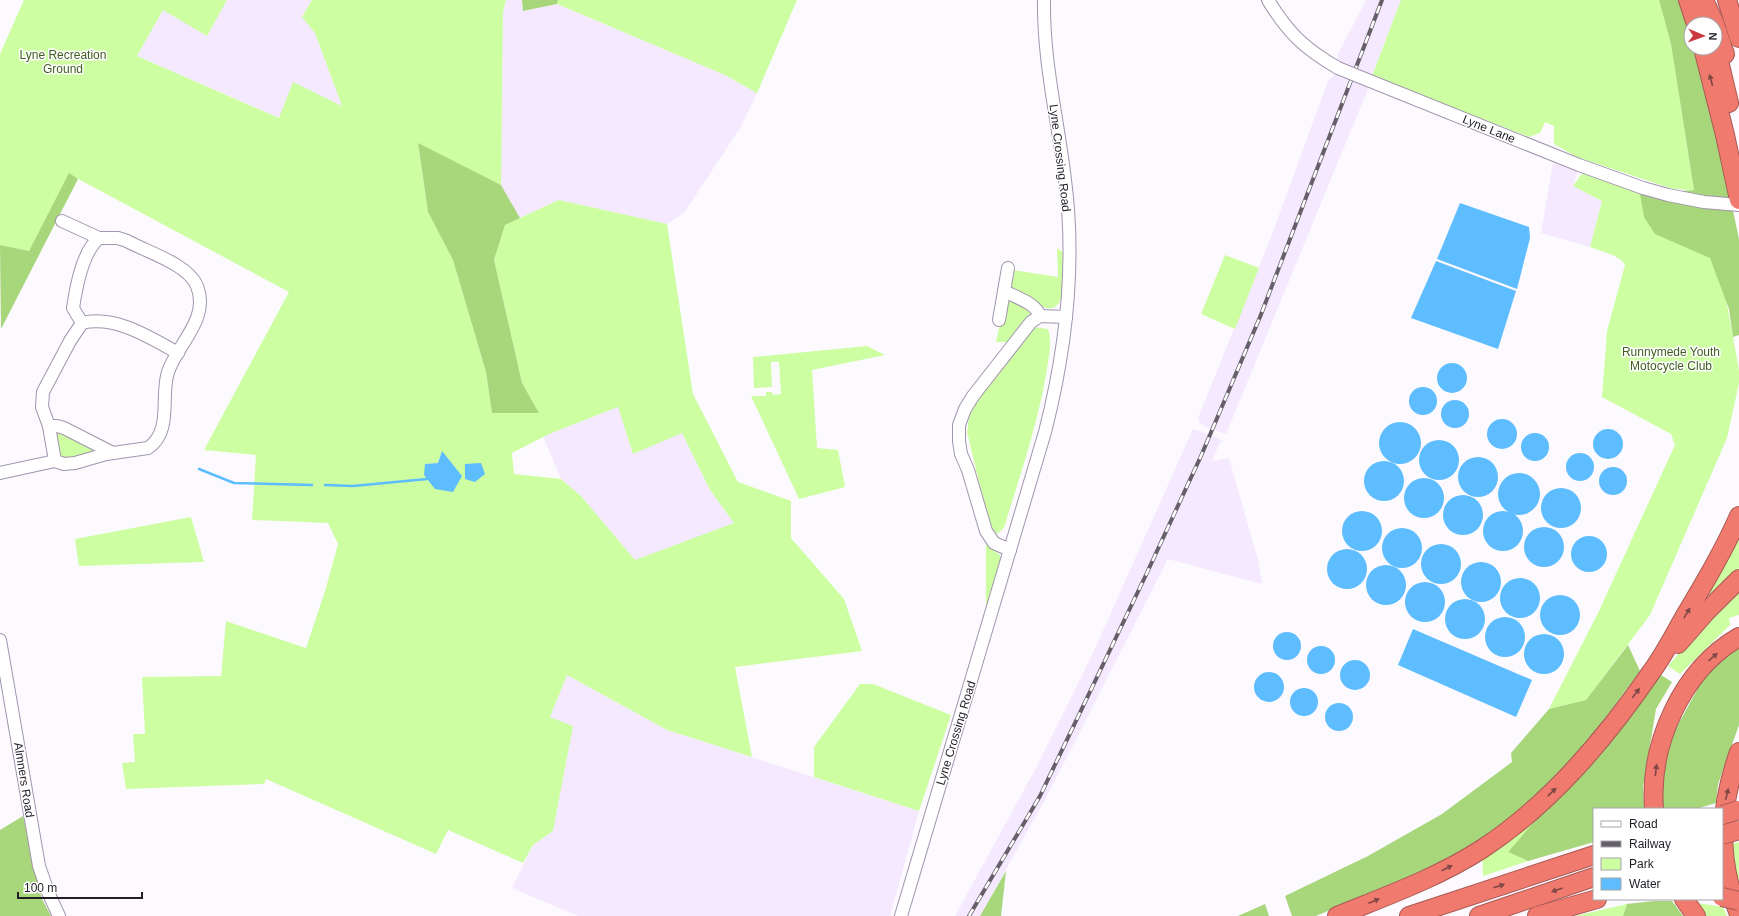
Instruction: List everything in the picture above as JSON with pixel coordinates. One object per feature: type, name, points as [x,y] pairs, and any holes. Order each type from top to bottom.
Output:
[{"type":"highway","points":[[1688,0],[1693,16]]},
{"type":"highway","points":[[1704,0],[1708,16]]},
{"type":"highway","points":[[1704,0],[1711,16]]},
{"type":"highway","points":[[1727,0],[1739,38]]},
{"type":"highway","points":[[1735,0],[1739,8]]},
{"type":"highway","points":[[1723,49],[1739,99]]},
{"type":"highway","points":[[1705,56],[1725,135],[1730,202]]},
{"type":"highway","points":[[1718,56],[1739,147]]},
{"type":"highway","points":[[1653,671],[1729,539],[1739,516]]},
{"type":"highway","points":[[1337,916],[1451,867],[1482,849],[1513,826],[1575,770],[1653,671],[1670,654],[1706,612],[1739,579]]},
{"type":"highway","points":[[1654,808],[1656,771],[1659,752],[1671,716],[1686,687],[1711,658],[1739,636]]},
{"type":"highway","points":[[1723,820],[1726,800],[1739,752]]},
{"type":"highway","points":[[1723,815],[1739,810]]},
{"type":"highway","points":[[1723,835],[1739,830]]},
{"type":"highway","points":[[1723,838],[1726,874],[1739,914]]},
{"type":"highway","points":[[1409,916],[1593,855]]},
{"type":"highway","points":[[1479,916],[1593,877]]},
{"type":"highway","points":[[1723,897],[1739,901]]},
{"type":"highway","points":[[1537,916],[1593,900]]},
{"type":"highway","points":[[1685,900],[1696,916]]},
{"type":"street","name":"Lyne Crossing Road","points":[[901,916],[1054,400],[1062,357],[1066,317],[1069,244],[1065,181],[1045,49],[1044,0]]},
{"type":"street","name":"Lyne Lane","points":[[1268,0],[1285,26],[1298,42],[1316,56],[1338,68],[1580,165],[1643,188],[1668,195],[1730,202],[1739,205]]},
{"type":"street","points":[[0,473],[55,461],[64,464],[75,463],[113,453],[148,448],[153,444],[161,432],[167,376],[178,353],[196,323],[200,312],[197,284],[183,270],[118,238],[98,238],[62,221]]},
{"type":"street","points":[[98,238],[89,248],[76,285],[73,308],[87,321],[110,322],[126,326],[178,353]]},
{"type":"street","points":[[999,320],[1008,268]]},
{"type":"street","points":[[1004,291],[1032,306],[1040,316]]},
{"type":"street","points":[[1010,550],[994,543],[986,531],[968,470],[961,454],[959,441],[960,425],[965,409],[973,396],[1028,325],[1040,316],[1066,317]]},
{"type":"street","points":[[55,461],[49,426],[42,407],[43,392],[70,341],[87,321]]},
{"type":"street","points":[[49,426],[64,428],[113,453]]},
{"type":"street","name":"Almners Road","points":[[0,640],[39,866],[48,892],[59,916]]},
{"type":"shaded area","points":[[227,0],[312,0],[302,17],[315,33],[342,106],[280,118],[137,56],[163,10],[207,35]]},
{"type":"shaded area","points":[[506,0],[522,0],[523,11],[557,4],[725,75],[757,93],[740,128],[684,213],[667,224],[559,200],[520,218],[501,185],[503,12]]},
{"type":"shaded area","points":[[1366,0],[1401,0],[1372,76],[1339,64],[1337,56]]},
{"type":"shaded area","points":[[1336,73],[1368,85],[1368,89],[1226,434],[1204,426],[1199,422],[1198,418],[1271,237],[1328,81]]},
{"type":"shaded area","points":[[1553,163],[1575,170],[1578,169],[1573,186],[1602,201],[1590,247],[1541,233]]},
{"type":"shaded area","points":[[618,407],[682,433],[710,490],[734,523],[635,561],[581,496],[561,479],[543,436]]},
{"type":"shaded area","points":[[1193,429],[1223,441],[1220,442],[1212,461],[1229,458],[1258,560],[1262,584],[1168,559],[1047,796],[980,916],[955,916],[1035,770],[1094,651]]},
{"type":"shaded area","points":[[567,675],[667,730],[919,811],[890,916],[578,916],[512,888],[533,845],[553,831],[550,717]]},
{"type":"green space","name":"Lyne Recreation Ground","points":[[24,0],[227,0],[207,36],[163,10],[137,56],[279,118],[293,82],[342,106],[315,33],[302,17],[312,0],[506,0],[503,12],[501,185],[418,144],[428,212],[453,260],[486,372],[492,413],[539,413],[522,383],[494,260],[505,225],[559,200],[667,224],[693,394],[738,482],[791,501],[791,538],[844,599],[862,651],[735,667],[752,757],[667,730],[567,675],[550,717],[573,726],[553,831],[533,845],[523,863],[448,830],[436,854],[266,779],[264,784],[126,789],[122,763],[135,762],[133,734],[145,734],[142,677],[221,676],[226,621],[306,648],[326,588],[338,544],[328,523],[252,520],[256,455],[204,450],[289,292],[69,174],[29,251],[0,245],[0,54]],"holes":[[[618,407],[633,454],[682,433],[710,490],[734,523],[635,560],[581,496],[561,479],[514,474],[512,453],[549,434]],[[442,451],[435,489],[425,464],[438,463]]]},
{"type":"green space","points":[[522,0],[558,0],[557,4],[523,11]]},
{"type":"green space","points":[[558,0],[797,0],[757,93],[725,75],[557,4]]},
{"type":"green space","points":[[1401,0],[1659,0],[1671,44],[1694,190],[1673,189],[1577,157],[1554,144],[1554,126],[1545,122],[1540,133],[1529,137],[1372,76]]},
{"type":"green space","points":[[1659,0],[1680,0],[1685,16],[1683,16],[1683,56],[1697,56],[1724,168],[1739,239],[1739,335],[1733,337],[1729,309],[1710,258],[1655,234],[1644,217],[1640,194],[1694,190],[1671,44]]},
{"type":"green space","points":[[418,143],[501,185],[520,218],[505,225],[494,260],[522,383],[539,413],[492,413],[486,372],[453,260],[428,212]]},
{"type":"green space","points":[[69,173],[78,179],[1,329],[0,245],[29,251]]},
{"type":"green space","name":"Runnymede Youth Motocycle Club","points":[[1586,173],[1649,197],[1715,240],[1739,370],[1739,383],[1727,438],[1650,615],[1586,700],[1549,709],[1598,613],[1675,445],[1671,434],[1602,397],[1607,331],[1625,265],[1614,256],[1590,247],[1602,201],[1573,186],[1581,175]]},
{"type":"green space","points":[[1057,248],[1064,253],[1064,279],[1061,298],[1057,305],[1051,308],[1039,306],[1012,290],[1012,270],[1058,277]]},
{"type":"green space","points":[[1225,255],[1259,268],[1235,329],[1201,314]]},
{"type":"green space","points":[[1013,300],[1032,313],[1008,342],[996,342],[1005,301]]},
{"type":"green space","points":[[1033,327],[1048,329],[1050,340],[1049,358],[1038,414],[1022,471],[1004,528],[997,534],[990,527],[967,432],[969,417],[973,405]]},
{"type":"green space","points":[[867,346],[885,355],[812,370],[817,448],[838,450],[845,487],[799,499],[751,396],[766,396],[766,392],[772,392],[773,395],[781,394],[779,362],[771,362],[772,387],[754,388],[753,357]]},
{"type":"green space","points":[[57,430],[104,451],[61,460],[55,431]]},
{"type":"green space","points":[[191,517],[204,562],[79,566],[75,539]]},
{"type":"green space","points":[[1739,531],[1739,568],[1713,592],[1707,595]]},
{"type":"green space","points":[[986,544],[1000,555],[1001,559],[986,608]]},
{"type":"green space","points":[[1739,590],[1739,615],[1729,618],[1730,625],[1680,674],[1668,666],[1706,622]]},
{"type":"green space","points":[[1628,645],[1640,671],[1589,740],[1556,777],[1513,818],[1470,847],[1420,872],[1316,916],[1292,916],[1285,896],[1368,856],[1442,814],[1512,762],[1511,753],[1549,709],[1586,700]]},
{"type":"green space","points":[[1739,645],[1739,725],[1718,784],[1716,803],[1699,808],[1661,808],[1662,767],[1674,732],[1697,690],[1693,689]]},
{"type":"green space","points":[[1661,675],[1672,682],[1656,709],[1643,787],[1644,808],[1593,808],[1593,842],[1528,861],[1508,852]]},
{"type":"green space","points":[[860,684],[873,684],[951,715],[919,811],[814,777],[814,747]]},
{"type":"green space","points":[[1548,808],[1508,852],[1528,861],[1483,876],[1482,857]]},
{"type":"green space","points":[[23,816],[42,899],[51,916],[0,916],[0,830]]},
{"type":"green space","points":[[1739,842],[1739,893],[1727,846]]},
{"type":"green space","points":[[1006,871],[1001,916],[980,916]]},
{"type":"green space","points":[[1672,901],[1683,916],[1623,916],[1627,904]]},
{"type":"green space","points":[[1691,902],[1723,907],[1727,916],[1702,916]]},
{"type":"green space","points":[[1265,904],[1269,916],[1238,916]]},
{"type":"green space","points":[[1627,904],[1623,916],[1575,916]]},
{"type":"water","points":[[1460,203],[1529,227],[1530,238],[1517,289],[1437,259]]},
{"type":"water","points":[[1436,261],[1516,291],[1498,349],[1411,318]]},
{"type":"water","points":[[1452,363],[1458,364],[1466,372],[1466,384],[1458,392],[1452,393],[1446,392],[1438,384],[1437,378],[1438,372],[1446,364]]},
{"type":"water","points":[[1423,387],[1433,391],[1437,401],[1433,411],[1423,415],[1413,411],[1409,401],[1413,391]]},
{"type":"water","points":[[1455,400],[1461,401],[1465,404],[1468,408],[1468,420],[1465,424],[1461,427],[1455,428],[1449,427],[1445,424],[1442,420],[1441,414],[1442,408],[1445,404],[1449,401]]},
{"type":"water","points":[[1502,419],[1508,420],[1516,428],[1516,440],[1508,448],[1502,449],[1496,448],[1488,440],[1487,434],[1488,428],[1496,420]]},
{"type":"water","points":[[1400,422],[1415,428],[1421,443],[1415,458],[1400,464],[1385,458],[1379,443],[1385,428]]},
{"type":"water","points":[[1608,429],[1614,430],[1622,438],[1622,450],[1614,458],[1608,459],[1602,458],[1594,450],[1593,444],[1594,438],[1602,430]]},
{"type":"water","points":[[1535,433],[1545,437],[1549,447],[1545,457],[1535,461],[1525,457],[1521,447],[1525,437]]},
{"type":"water","points":[[1443,440],[1450,443],[1456,449],[1459,460],[1458,468],[1450,477],[1443,480],[1435,480],[1428,477],[1420,468],[1419,456],[1422,449],[1431,441]]},
{"type":"water","points":[[442,451],[462,476],[453,492],[435,489],[424,475],[425,464],[438,463]]},
{"type":"water","points":[[1580,453],[1590,457],[1594,467],[1590,477],[1580,481],[1570,477],[1566,467],[1570,457]]},
{"type":"water","points":[[1474,457],[1482,457],[1489,460],[1495,466],[1498,477],[1495,488],[1489,494],[1482,497],[1474,497],[1467,494],[1461,488],[1458,481],[1458,473],[1461,466],[1467,460]]},
{"type":"water","points":[[1388,461],[1395,464],[1401,470],[1404,481],[1403,489],[1395,498],[1388,501],[1380,501],[1373,498],[1365,489],[1364,477],[1367,470],[1376,462]]},
{"type":"water","points":[[481,463],[485,474],[475,482],[465,479],[465,464]]},
{"type":"water","points":[[1613,467],[1623,471],[1627,481],[1623,491],[1613,495],[1603,491],[1599,481],[1603,471]]},
{"type":"water","points":[[1519,473],[1527,475],[1536,483],[1540,494],[1538,502],[1530,511],[1519,515],[1511,513],[1502,505],[1498,494],[1500,486],[1508,477]]},
{"type":"water","points":[[1424,478],[1435,481],[1441,487],[1444,498],[1441,509],[1435,515],[1424,518],[1413,515],[1407,509],[1404,498],[1407,487],[1413,481]]},
{"type":"water","points":[[1565,488],[1572,491],[1578,497],[1581,508],[1580,516],[1572,525],[1565,528],[1557,528],[1550,525],[1542,516],[1541,504],[1544,497],[1553,489]]},
{"type":"water","points":[[1459,495],[1467,495],[1474,498],[1480,504],[1483,515],[1480,526],[1474,532],[1467,535],[1459,535],[1452,532],[1446,526],[1443,519],[1443,511],[1446,504],[1452,498]]},
{"type":"water","points":[[1366,511],[1373,514],[1379,520],[1382,531],[1381,539],[1373,548],[1366,551],[1358,551],[1351,548],[1343,539],[1342,527],[1345,520],[1354,512]]},
{"type":"water","points":[[1503,511],[1511,513],[1517,517],[1521,523],[1523,531],[1521,539],[1517,545],[1511,549],[1503,551],[1495,549],[1489,545],[1485,539],[1483,531],[1485,523],[1489,517],[1495,513]]},
{"type":"water","points":[[1540,527],[1548,527],[1555,530],[1561,536],[1564,547],[1561,558],[1555,564],[1548,567],[1540,567],[1533,564],[1527,558],[1524,551],[1524,543],[1527,536],[1533,530]]},
{"type":"water","points":[[1398,528],[1406,528],[1413,531],[1419,537],[1422,548],[1419,559],[1413,565],[1406,568],[1398,568],[1391,565],[1385,559],[1382,552],[1382,544],[1385,537],[1391,531]]},
{"type":"water","points":[[1593,536],[1602,541],[1606,547],[1606,561],[1602,567],[1593,572],[1585,572],[1576,567],[1572,561],[1571,550],[1576,541],[1582,537]]},
{"type":"water","points":[[1445,544],[1452,547],[1458,553],[1461,564],[1460,572],[1452,581],[1445,584],[1437,584],[1430,581],[1422,572],[1421,560],[1424,553],[1433,545]]},
{"type":"water","points":[[1347,549],[1355,551],[1361,555],[1365,561],[1367,569],[1365,577],[1361,583],[1355,587],[1347,589],[1339,587],[1333,583],[1329,577],[1327,569],[1329,561],[1333,555],[1339,551]]},
{"type":"water","points":[[1477,562],[1485,562],[1492,565],[1498,571],[1501,582],[1498,593],[1492,599],[1485,602],[1477,602],[1470,599],[1464,593],[1461,586],[1461,578],[1464,571],[1470,565]]},
{"type":"water","points":[[1390,565],[1397,568],[1403,574],[1406,585],[1405,593],[1397,602],[1390,605],[1382,605],[1375,602],[1367,593],[1366,581],[1369,574],[1378,566]]},
{"type":"water","points":[[1524,578],[1531,581],[1537,587],[1540,598],[1539,606],[1531,615],[1524,618],[1516,618],[1509,615],[1501,606],[1500,594],[1503,587],[1512,579]]},
{"type":"water","points":[[1429,582],[1436,585],[1442,591],[1445,602],[1444,610],[1436,619],[1429,622],[1421,622],[1414,619],[1406,610],[1405,598],[1408,591],[1417,583]]},
{"type":"water","points":[[1564,595],[1571,598],[1577,604],[1580,615],[1579,623],[1571,632],[1564,635],[1556,635],[1549,632],[1541,623],[1540,611],[1543,604],[1552,596]]},
{"type":"water","points":[[1465,599],[1473,601],[1479,605],[1483,611],[1485,619],[1483,627],[1479,633],[1473,637],[1465,639],[1457,637],[1451,633],[1447,627],[1445,619],[1447,611],[1451,605],[1457,601]]},
{"type":"water","points":[[1505,617],[1513,619],[1519,623],[1523,629],[1525,637],[1523,645],[1519,651],[1513,655],[1505,657],[1497,655],[1491,651],[1487,645],[1485,637],[1487,629],[1491,623],[1497,619]]},
{"type":"water","points":[[1413,629],[1532,680],[1516,717],[1398,665]]},
{"type":"water","points":[[1287,632],[1297,636],[1301,646],[1297,656],[1287,660],[1277,656],[1273,646],[1277,636]]},
{"type":"water","points":[[1540,634],[1548,634],[1555,637],[1561,643],[1564,654],[1561,665],[1555,671],[1548,674],[1540,674],[1533,671],[1527,665],[1524,658],[1524,650],[1527,643],[1533,637]]},
{"type":"water","points":[[1321,646],[1331,650],[1335,660],[1331,670],[1321,674],[1311,670],[1307,660],[1311,650]]},
{"type":"water","points":[[1355,660],[1366,664],[1370,675],[1366,686],[1355,690],[1344,686],[1340,675],[1344,664]]},
{"type":"water","points":[[1269,672],[1275,673],[1283,681],[1283,693],[1275,701],[1269,702],[1263,701],[1255,693],[1254,687],[1255,681],[1263,673]]},
{"type":"water","points":[[1304,688],[1310,689],[1314,692],[1317,696],[1317,708],[1314,712],[1310,715],[1304,716],[1298,715],[1294,712],[1291,708],[1290,702],[1291,696],[1294,692],[1298,689]]},
{"type":"water","points":[[1339,703],[1345,704],[1349,707],[1352,711],[1352,723],[1349,727],[1345,730],[1339,731],[1333,730],[1329,727],[1326,723],[1325,717],[1326,711],[1329,707],[1333,704]]},
{"type":"waterway","points":[[199,469],[234,483],[312,485]]},
{"type":"waterway","points":[[325,485],[353,486],[427,479]]},
{"type":"railway","points":[[969,916],[1040,796],[1201,456],[1260,317],[1382,0]]}]
